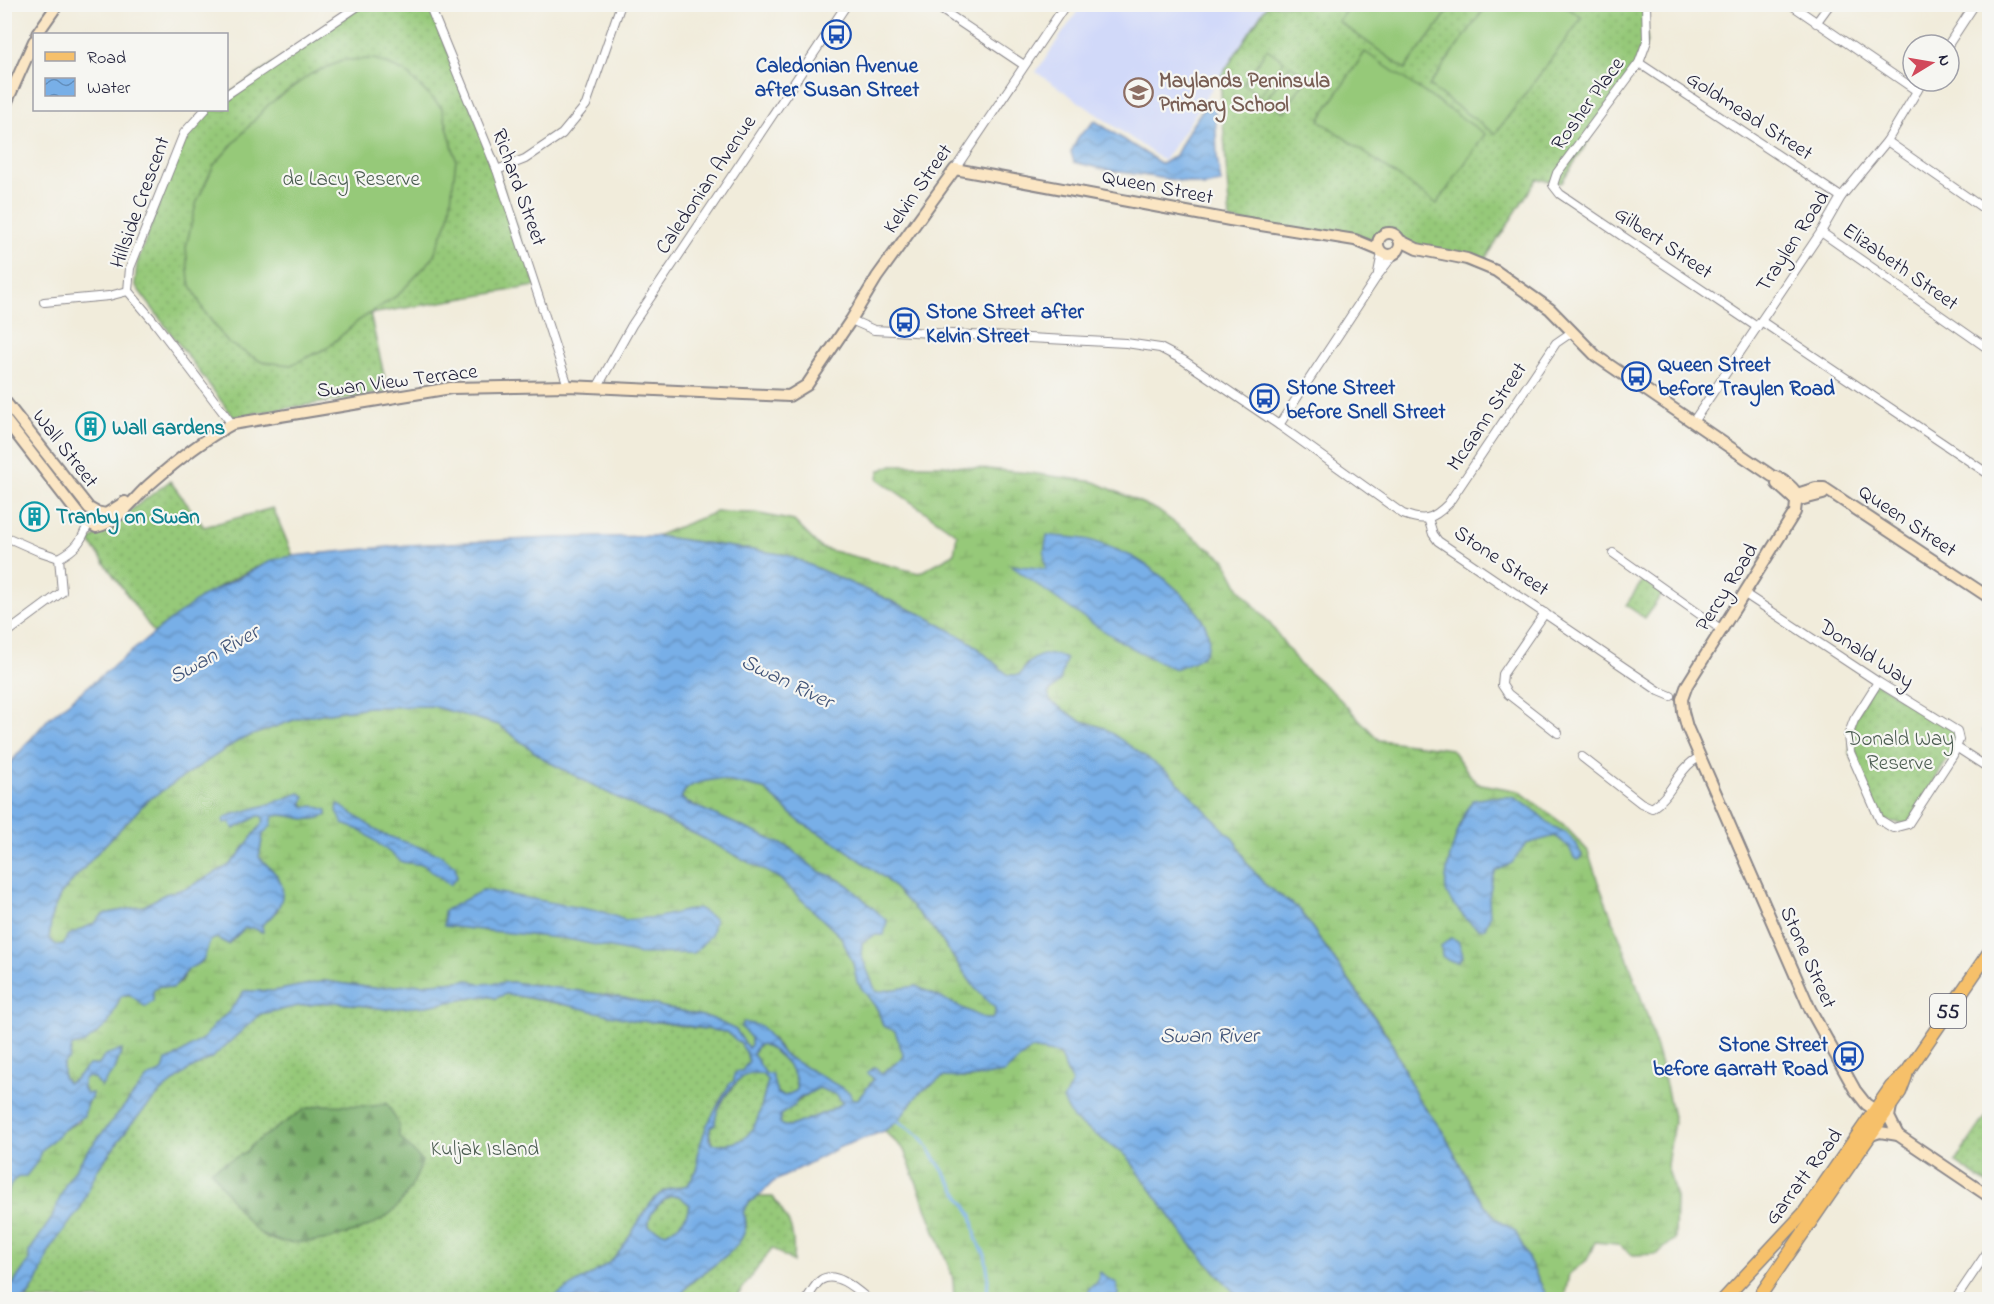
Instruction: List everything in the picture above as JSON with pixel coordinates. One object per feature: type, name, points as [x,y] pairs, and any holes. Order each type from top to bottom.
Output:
[{"type":"main road","name":"Garratt Road","points":[[1757,1299],[1871,1136],[1891,1087],[1907,1072],[1989,951]]},
{"type":"main road","name":"Garratt Road","points":[[1723,1299],[1804,1213],[1883,1111]]},
{"type":"street","points":[[37,33],[49,4]]},
{"type":"street","points":[[38,33],[58,4]]},
{"type":"street","points":[[228,94],[361,4]]},
{"type":"street","name":"Richard Street","points":[[429,4],[497,171],[568,386]]},
{"type":"street","points":[[497,171],[525,159],[562,134],[586,105],[621,4]]},
{"type":"street","name":"Caledonian Avenue","points":[[598,386],[632,326],[847,4]]},
{"type":"street","points":[[933,4],[1024,65]]},
{"type":"street","name":"Kelvin Street","points":[[799,391],[807,385],[877,277],[955,170],[1066,4]]},
{"type":"street","name":"Rosher Place","points":[[1553,185],[1557,173],[1639,63],[1647,41],[1646,4]]},
{"type":"street","points":[[1790,4],[1901,80]]},
{"type":"street","points":[[1816,23],[1830,4]]},
{"type":"street","points":[[1956,33],[1975,4]]},
{"type":"street","points":[[4,108],[33,42]]},
{"type":"street","name":"Goldmead Street","points":[[1639,63],[1841,197]]},
{"type":"street","name":"Traylen Road","points":[[1693,422],[1821,232],[1841,197],[1887,141],[1916,93]]},
{"type":"street","name":"Hillside Crescent","points":[[204,111],[184,133],[130,268],[128,291],[232,424]]},
{"type":"street","points":[[1887,141],[1989,213]]},
{"type":"street","name":"Queen Street","points":[[955,170],[1230,220],[1355,240],[1380,238]]},
{"type":"street","name":"Gilbert Street","points":[[1553,185],[1560,194],[1989,475]]},
{"type":"street","name":"Elizabeth Street","points":[[1821,232],[1989,350]]},
{"type":"street","points":[[1378,274],[1380,251],[1378,241],[1380,238],[1390,234],[1397,248]]},
{"type":"street","name":"Queen Street","points":[[1355,240],[1380,251]]},
{"type":"street","points":[[1279,424],[1397,248]]},
{"type":"street","points":[[1380,251],[1390,255],[1397,248],[1417,249],[1467,259],[1496,271],[1550,309],[1596,356],[1772,476],[1774,482],[1797,497]]},
{"type":"street","points":[[44,302],[109,296],[128,291]]},
{"type":"street","name":"Stone Street","points":[[851,320],[874,330],[1126,343],[1160,348],[1183,360],[1279,424],[1403,514],[1416,519],[1428,518],[1438,541],[1659,692],[1671,696]]},
{"type":"street","name":"McGann Street","points":[[1428,518],[1438,514],[1448,504],[1556,343],[1572,332]]},
{"type":"street","name":"Swan View Terrace","points":[[92,525],[104,525],[116,517],[133,499],[214,433],[232,424],[451,388],[598,386],[782,396],[789,396],[799,391]]},
{"type":"street","name":"Wall Street","points":[[6,404],[92,525]]},
{"type":"street","name":"Wall Street","points":[[4,418],[88,508],[101,514]]},
{"type":"street","name":"Queen Street","points":[[1797,497],[1833,494],[1989,598]]},
{"type":"street","name":"Percy Road","points":[[1682,699],[1687,685],[1795,512],[1797,497]]},
{"type":"street","name":"Swan View Terrace","points":[[101,514],[106,514],[127,500],[133,499]]},
{"type":"street","points":[[4,536],[59,558],[74,550],[92,525]]},
{"type":"street","points":[[1612,553],[1722,630]]},
{"type":"street","points":[[4,635],[62,592],[59,558]]},
{"type":"street","name":"Donald Way","points":[[1745,594],[1957,731],[1959,740],[1956,747]]},
{"type":"street","points":[[1545,613],[1503,674],[1502,685],[1508,694],[1558,733]]},
{"type":"street","points":[[1878,682],[1854,720],[1848,736],[1850,752],[1880,820],[1893,828],[1908,824],[1956,747],[1989,769]]},
{"type":"street","name":"Stone Street","points":[[1682,699],[1687,727],[1810,1009],[1861,1100],[1883,1111]]},
{"type":"street","points":[[1582,757],[1641,803],[1652,808],[1662,802],[1686,766],[1700,757]]},
{"type":"street","points":[[1883,1111],[1889,1117],[1898,1135]]},
{"type":"street","points":[[1871,1136],[1880,1132],[1898,1135],[1989,1197]]},
{"type":"street","points":[[1955,1299],[1989,1248]]},
{"type":"street","points":[[806,1299],[819,1282],[830,1276],[837,1278],[869,1299]]},
{"type":"shaded area","name":"Maylands Peninsula Primary School","points":[[1082,5],[1267,5],[1164,161],[1036,72]]},
{"type":"green space","name":"de Lacy Reserve","points":[[361,5],[429,5],[497,170],[536,286],[370,314],[388,392],[233,417],[135,285],[137,263],[185,134],[204,111],[228,111],[228,94]]},
{"type":"green space","points":[[1267,5],[1646,5],[1647,41],[1639,63],[1561,183],[1537,179],[1482,264],[1467,259],[1399,247],[1394,229],[1380,238],[1355,240],[1230,220],[1220,78]]},
{"type":"green space","points":[[1350,5],[1453,5],[1405,69],[1338,21]]},
{"type":"green space","points":[[1487,5],[1564,5],[1582,18],[1495,134],[1429,86]]},
{"type":"green space","points":[[1267,49],[1284,61],[1260,96],[1243,84]]},
{"type":"green space","points":[[1365,52],[1485,134],[1437,204],[1319,120]]},
{"type":"green space","points":[[375,59],[405,72],[442,108],[456,159],[449,217],[432,259],[398,295],[358,321],[327,348],[291,365],[262,362],[228,343],[204,311],[189,281],[186,247],[196,204],[214,165],[268,105],[311,74],[344,60]]},
{"type":"green space","points":[[1290,65],[1307,77],[1284,112],[1266,100]]},
{"type":"green space","points":[[892,465],[944,465],[1095,482],[1157,510],[1225,560],[1240,589],[1271,625],[1299,664],[1335,694],[1379,740],[1451,749],[1476,783],[1519,791],[1563,824],[1588,851],[1648,1018],[1663,1073],[1674,1121],[1667,1165],[1676,1198],[1675,1239],[1657,1254],[1633,1255],[1617,1244],[1595,1242],[1587,1260],[1569,1274],[1564,1299],[1548,1299],[1515,1231],[1495,1218],[1474,1191],[1443,1132],[1417,1097],[1390,1039],[1299,909],[1265,885],[1246,862],[1237,843],[1104,728],[1079,720],[1050,702],[1048,694],[1060,681],[1026,663],[1020,675],[1008,675],[972,643],[925,616],[787,555],[656,536],[716,512],[755,513],[794,521],[821,548],[919,573],[954,554],[957,534],[878,479],[879,471]]},
{"type":"green space","points":[[170,481],[204,527],[273,508],[293,556],[255,568],[237,577],[202,598],[154,633],[89,541]]},
{"type":"green space","points":[[1643,580],[1662,594],[1645,618],[1626,605]]},
{"type":"green space","name":"Donald Way Reserve","points":[[1874,682],[1957,731],[1959,740],[1908,824],[1880,820],[1850,752],[1854,720]]},
{"type":"green space","points":[[432,706],[499,725],[547,761],[779,878],[841,937],[853,963],[858,982],[878,1010],[883,1026],[895,1030],[904,1057],[881,1074],[874,1067],[874,1079],[858,1099],[851,1099],[848,1092],[784,1055],[773,1038],[744,1022],[742,1027],[751,1038],[751,1045],[748,1048],[736,1030],[711,1018],[624,998],[512,982],[481,984],[469,980],[373,988],[325,981],[274,991],[244,991],[229,1012],[213,1026],[205,1037],[172,1059],[163,1071],[147,1078],[87,1152],[66,1183],[52,1218],[29,1252],[29,1261],[13,1284],[7,1286],[5,1290],[5,1200],[12,1181],[37,1162],[41,1151],[63,1130],[79,1122],[92,1093],[87,1094],[83,1089],[83,1080],[86,1077],[94,1078],[98,1084],[115,1069],[122,1051],[106,1055],[99,1065],[89,1065],[73,1081],[67,1083],[63,1077],[63,1063],[69,1059],[72,1046],[108,1024],[121,996],[153,991],[159,986],[173,988],[180,983],[187,970],[203,961],[206,947],[211,940],[217,938],[228,944],[245,928],[253,928],[261,932],[262,925],[277,911],[281,901],[279,879],[259,857],[263,834],[270,826],[273,816],[312,819],[327,815],[314,806],[305,807],[300,793],[228,816],[234,829],[258,816],[262,816],[264,821],[228,866],[187,888],[165,894],[144,906],[104,914],[94,924],[67,936],[64,944],[56,945],[49,939],[52,913],[61,894],[148,800],[239,740],[302,717],[369,707]]},
{"type":"green space","points":[[717,779],[764,789],[800,822],[838,844],[886,879],[935,931],[975,988],[995,1008],[995,1016],[992,1019],[985,1019],[916,986],[876,992],[861,955],[862,942],[874,935],[883,935],[887,921],[849,886],[834,877],[818,872],[788,847],[688,803],[681,797],[691,786]]},
{"type":"green space","name":"Kuljak Island","points":[[506,994],[726,1032],[740,1043],[746,1052],[749,1061],[735,1081],[730,1083],[718,1104],[697,1155],[698,1168],[688,1185],[667,1190],[658,1196],[644,1212],[614,1258],[599,1270],[552,1299],[26,1300],[37,1282],[51,1247],[80,1209],[97,1170],[131,1124],[159,1094],[187,1071],[213,1057],[260,1014],[335,1002],[386,1009],[426,1006],[484,996],[496,998]]},
{"type":"green space","points":[[762,1044],[781,1057],[791,1069],[795,1076],[796,1091],[785,1096],[775,1090],[773,1078],[766,1074],[753,1054],[757,1046]]},
{"type":"green space","points":[[1031,1049],[1059,1054],[1072,1083],[1073,1119],[1127,1156],[1188,1241],[1240,1299],[954,1299],[953,1278],[904,1150],[884,1131],[898,1121],[919,1093],[943,1077],[968,1078],[1003,1073]]},
{"type":"green space","points":[[752,1073],[762,1074],[768,1081],[756,1122],[747,1135],[738,1142],[713,1144],[709,1133],[719,1107],[738,1081]]},
{"type":"green space","points":[[819,1088],[837,1095],[843,1103],[791,1126],[784,1126],[780,1123],[780,1115]]},
{"type":"green space","points":[[387,1103],[399,1125],[399,1136],[422,1161],[418,1174],[404,1198],[384,1218],[369,1226],[311,1242],[275,1240],[262,1235],[241,1214],[211,1170],[246,1152],[254,1143],[305,1109],[321,1105],[374,1106]]},
{"type":"green space","points":[[1989,1112],[1989,1185],[1955,1162]]},
{"type":"green space","points":[[670,1196],[679,1196],[689,1204],[684,1218],[666,1234],[649,1227],[649,1222],[655,1209]]},
{"type":"green space","points":[[758,1197],[773,1197],[788,1221],[793,1242],[793,1262],[772,1248],[735,1299],[678,1300],[688,1286],[719,1262],[738,1243],[744,1234],[746,1223],[743,1212],[750,1201]]},
{"type":"water","points":[[1209,100],[1215,104],[1217,157],[1221,183],[1204,186],[1074,162],[1071,152],[1079,136],[1095,121],[1162,164],[1176,155]]},
{"type":"water","points":[[1047,535],[1084,539],[1102,544],[1142,562],[1170,583],[1196,610],[1205,625],[1209,639],[1206,651],[1196,660],[1175,669],[1110,635],[1010,565],[1046,569],[1044,553]]},
{"type":"water","name":"Swan River","points":[[656,536],[787,555],[925,616],[972,643],[1008,675],[1020,675],[1029,663],[1039,656],[1052,655],[1066,659],[1060,681],[1048,693],[1050,701],[1079,720],[1104,728],[1170,774],[1237,843],[1246,862],[1265,885],[1299,909],[1390,1040],[1417,1097],[1443,1132],[1474,1191],[1495,1218],[1515,1231],[1548,1299],[1240,1299],[1188,1241],[1127,1156],[1073,1119],[1063,1100],[1072,1083],[1059,1054],[1031,1049],[1004,1073],[968,1078],[943,1077],[919,1093],[898,1121],[884,1131],[840,1147],[773,1182],[758,1197],[750,1201],[743,1212],[746,1224],[744,1234],[738,1244],[689,1284],[678,1299],[552,1299],[614,1258],[644,1212],[658,1196],[665,1191],[688,1185],[698,1168],[697,1155],[706,1127],[730,1083],[734,1081],[734,1074],[742,1071],[749,1061],[740,1043],[726,1032],[661,1022],[636,1021],[506,994],[496,998],[484,996],[426,1006],[386,1009],[335,1002],[260,1014],[213,1057],[187,1071],[159,1094],[131,1124],[97,1170],[80,1209],[51,1247],[37,1282],[26,1299],[5,1299],[7,1286],[13,1284],[29,1261],[29,1252],[52,1218],[66,1183],[87,1152],[147,1078],[163,1071],[166,1060],[172,1059],[205,1037],[213,1026],[229,1012],[244,991],[274,991],[325,981],[373,988],[469,980],[481,984],[512,982],[624,998],[711,1018],[736,1030],[748,1048],[751,1045],[751,1038],[741,1027],[744,1022],[761,1026],[784,1055],[849,1092],[852,1099],[858,1099],[874,1079],[867,1073],[875,1067],[882,1074],[904,1057],[895,1031],[883,1026],[878,1010],[857,982],[853,963],[841,937],[779,878],[547,761],[499,725],[432,706],[369,707],[302,717],[239,740],[148,800],[61,894],[52,913],[49,939],[56,945],[64,944],[67,936],[93,924],[104,914],[144,906],[165,894],[187,888],[228,866],[264,821],[262,816],[258,816],[234,829],[230,822],[224,823],[223,820],[228,816],[300,793],[305,796],[302,804],[305,807],[314,806],[327,810],[327,815],[311,819],[287,815],[273,816],[271,826],[263,834],[259,857],[277,876],[283,892],[280,905],[262,925],[263,932],[245,928],[228,944],[217,938],[211,940],[203,960],[189,969],[173,988],[159,986],[153,991],[153,1001],[146,1007],[129,994],[121,996],[108,1024],[85,1043],[72,1046],[69,1059],[63,1064],[63,1077],[67,1083],[73,1081],[89,1065],[99,1065],[105,1055],[122,1050],[115,1069],[101,1087],[94,1078],[86,1077],[83,1080],[83,1089],[87,1094],[92,1093],[84,1116],[63,1130],[41,1151],[37,1162],[26,1176],[17,1178],[11,1184],[5,1200],[5,769],[49,718],[168,622],[203,596],[273,560],[409,545]],"holes":[[[717,779],[764,789],[800,822],[838,844],[886,879],[935,931],[975,988],[995,1008],[995,1016],[992,1019],[985,1019],[916,986],[876,992],[861,955],[862,942],[874,935],[884,935],[887,921],[849,886],[818,871],[788,847],[681,798],[687,789],[701,782]],[[762,1044],[781,1057],[795,1076],[796,1091],[785,1096],[777,1094],[772,1074],[766,1074],[753,1054],[757,1046]],[[752,1073],[762,1074],[768,1081],[756,1122],[747,1135],[738,1142],[713,1144],[709,1139],[710,1127],[715,1124],[722,1101],[739,1080]],[[819,1088],[837,1095],[843,1103],[791,1126],[784,1126],[780,1123],[780,1115],[794,1106],[798,1099]],[[670,1196],[679,1196],[689,1204],[682,1222],[666,1233],[649,1227],[652,1213]]]},
{"type":"water","points":[[1513,797],[1533,809],[1552,826],[1565,832],[1576,843],[1582,856],[1578,860],[1574,858],[1569,847],[1555,836],[1526,844],[1512,863],[1496,871],[1489,898],[1490,916],[1485,928],[1479,929],[1464,917],[1447,894],[1447,870],[1468,808],[1473,800]]},
{"type":"water","points":[[338,804],[382,834],[439,854],[455,866],[457,877],[450,885],[424,865],[402,862],[362,831],[343,824],[337,811]]},
{"type":"water","points":[[483,890],[603,912],[625,920],[659,917],[698,908],[715,919],[711,935],[694,953],[640,954],[567,939],[444,926],[444,911]]},
{"type":"water","points":[[1451,938],[1458,941],[1463,955],[1458,962],[1449,961],[1442,956],[1441,946]]},
{"type":"water","points":[[1100,1272],[1117,1283],[1118,1295],[1115,1299],[1087,1299],[1089,1288],[1097,1283]]},
{"type":"waterway","points":[[1984,731],[1990,729]]},
{"type":"waterway","points":[[898,1121],[921,1137],[972,1215],[976,1238],[985,1255],[988,1274],[987,1300]]},
{"type":"place","name":"Caledonian Avenue after Susan Street","points":[[837,34]]},
{"type":"place","name":"Maylands Peninsula Primary School","points":[[1138,92]]},
{"type":"place","name":"Stone Street after Kelvin Street","points":[[905,323]]},
{"type":"place","name":"Queen Street before Traylen Road","points":[[1637,376]]},
{"type":"place","name":"Stone Street before Snell Street","points":[[1265,399]]},
{"type":"place","name":"Wall Gardens","points":[[91,427]]},
{"type":"place","name":"Tranby on Swan","points":[[35,516]]},
{"type":"place","name":"Stone Street before Garratt Road","points":[[1849,1056]]}]
